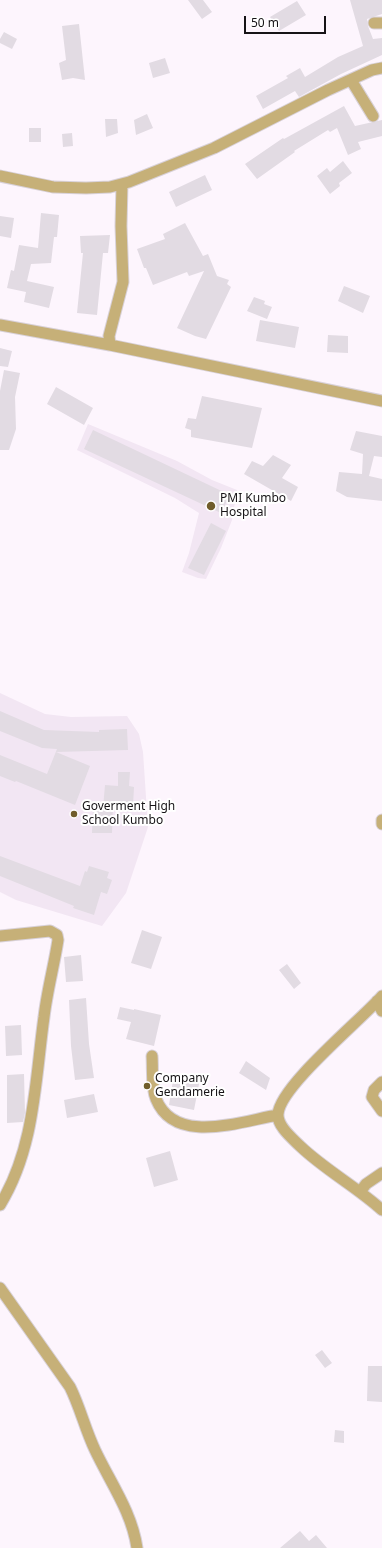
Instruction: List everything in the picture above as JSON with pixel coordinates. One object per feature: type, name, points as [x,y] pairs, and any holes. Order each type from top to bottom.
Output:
[{"type":"street","points":[[0,176],[53,187],[110,187],[122,184],[214,148],[328,90],[372,70],[382,68]]},
{"type":"street","points":[[351,80],[373,116]]},
{"type":"street","points":[[110,345],[109,336],[123,282],[121,226],[122,184]]},
{"type":"street","points":[[0,325],[110,345],[382,401]]},
{"type":"street","points":[[0,936],[50,931],[57,935],[58,940],[44,1016],[30,1125],[16,1174],[0,1205]]},
{"type":"street","points":[[380,1003],[314,1063],[286,1095],[278,1116],[280,1123],[285,1130],[301,1147],[382,1210]]},
{"type":"street","points":[[152,1056],[156,1098],[166,1115],[175,1122],[196,1128],[209,1128],[278,1116]]},
{"type":"street","points":[[382,1082],[374,1090],[372,1097],[382,1111]]},
{"type":"street","points":[[360,1192],[366,1184],[381,1171]]},
{"type":"street","points":[[0,1288],[70,1387],[77,1400],[95,1449],[129,1516],[134,1531],[137,1548]]},
{"type":"shaded area","name":"PMI Kumbo Hospital","points":[[88,424],[177,461],[212,480],[237,490],[232,520],[221,548],[206,579],[198,578],[182,572],[189,553],[199,513],[175,498],[77,450]]},
{"type":"shaded area","name":"Goverment High School Kumbo","points":[[0,693],[45,714],[71,717],[127,716],[139,734],[143,752],[148,827],[126,893],[102,926],[16,900],[0,892]]},
{"type":"building","points":[[188,0],[203,0],[212,12],[202,19]]},
{"type":"building","points":[[350,0],[382,0],[382,14],[367,19],[373,39],[382,38],[382,55],[341,74],[299,97],[295,91],[263,109],[256,96],[288,78],[286,76],[300,68],[305,77],[338,57],[363,46]]},
{"type":"building","points":[[297,1],[306,15],[279,31],[270,17]]},
{"type":"building","points":[[79,24],[85,80],[73,78],[62,80],[59,63],[66,60],[62,26]]},
{"type":"building","points":[[4,32],[17,39],[12,49],[0,43],[0,39]]},
{"type":"building","points":[[165,58],[170,73],[153,78],[149,63]]},
{"type":"building","points":[[344,106],[355,126],[382,120],[382,136],[358,142],[361,149],[348,155],[337,128],[330,132],[328,130],[294,151],[295,152],[257,179],[245,164],[283,138],[284,139]]},
{"type":"building","points":[[147,114],[153,128],[136,135],[134,120]]},
{"type":"building","points":[[105,119],[117,119],[118,133],[106,137]]},
{"type":"building","points":[[29,128],[41,128],[41,142],[29,142]]},
{"type":"building","points":[[72,133],[73,146],[63,147],[62,134]]},
{"type":"building","points":[[343,161],[352,173],[339,183],[340,186],[330,194],[317,176],[327,168],[330,172]]},
{"type":"building","points":[[205,175],[212,190],[176,207],[169,192]]},
{"type":"building","points":[[41,213],[59,215],[57,237],[54,237],[51,263],[31,264],[27,281],[54,287],[49,308],[24,302],[26,292],[7,288],[11,270],[14,271],[19,245],[38,248]]},
{"type":"building","points":[[0,216],[14,218],[11,238],[0,236]]},
{"type":"building","points":[[185,223],[203,256],[208,254],[217,276],[229,280],[227,284],[231,287],[206,339],[177,328],[204,271],[189,276],[187,272],[153,285],[146,268],[144,268],[137,249],[165,239],[163,234]]},
{"type":"building","points":[[110,235],[108,253],[103,253],[97,315],[77,313],[83,253],[81,253],[80,236]]},
{"type":"building","points":[[344,286],[370,296],[363,313],[338,301]]},
{"type":"building","points":[[254,297],[265,301],[264,304],[272,307],[267,319],[247,311]]},
{"type":"building","points":[[260,320],[299,327],[295,348],[256,341]]},
{"type":"building","points":[[328,335],[348,336],[348,353],[327,352]]},
{"type":"building","points":[[0,348],[12,351],[8,367],[0,366]]},
{"type":"building","points":[[4,370],[20,373],[15,397],[16,429],[9,450],[0,450],[0,391]]},
{"type":"building","points":[[56,387],[93,408],[84,425],[47,404]]},
{"type":"building","points":[[202,396],[262,408],[252,448],[191,437],[191,430],[185,428],[188,418],[196,419]]},
{"type":"building","points":[[93,430],[230,495],[221,513],[84,449]]},
{"type":"building","points":[[356,431],[382,436],[382,457],[374,456],[369,476],[382,479],[382,501],[347,497],[336,491],[339,472],[362,474],[363,454],[350,450]]},
{"type":"building","points":[[273,455],[291,465],[282,478],[298,487],[291,501],[244,474],[252,461],[263,466]]},
{"type":"building","points":[[211,523],[226,531],[204,575],[188,568]]},
{"type":"building","points":[[0,711],[44,730],[99,732],[99,730],[127,729],[128,750],[56,752],[90,766],[75,805],[0,776],[0,755],[47,774],[57,749],[42,748],[0,731]]},
{"type":"building","points":[[118,772],[130,772],[129,786],[134,787],[133,806],[113,805],[112,833],[92,833],[93,807],[103,808],[105,785],[118,786]]},
{"type":"building","points":[[0,856],[80,886],[85,871],[87,872],[89,866],[109,872],[107,878],[112,880],[107,894],[101,892],[94,915],[73,908],[74,906],[0,876]]},
{"type":"building","points":[[142,930],[162,937],[151,969],[131,963]]},
{"type":"building","points":[[81,955],[83,981],[66,982],[64,957]]},
{"type":"building","points":[[287,964],[301,983],[294,989],[279,970]]},
{"type":"building","points":[[86,998],[89,1044],[94,1078],[75,1080],[71,1046],[69,1000]]},
{"type":"building","points":[[120,1007],[161,1015],[154,1046],[126,1039],[131,1022],[117,1019]]},
{"type":"building","points":[[21,1025],[22,1055],[6,1056],[5,1026]]},
{"type":"building","points":[[246,1061],[270,1078],[266,1090],[239,1073]]},
{"type":"building","points":[[24,1074],[25,1113],[23,1122],[7,1123],[7,1075]]},
{"type":"building","points":[[174,1074],[200,1079],[194,1110],[169,1105]]},
{"type":"building","points":[[94,1094],[98,1112],[67,1118],[64,1100]]},
{"type":"building","points":[[170,1151],[178,1180],[154,1187],[146,1158]]},
{"type":"building","points":[[322,1350],[332,1363],[325,1368],[315,1355]]},
{"type":"building","points":[[368,1366],[382,1366],[382,1402],[367,1401]]},
{"type":"building","points":[[335,1430],[344,1431],[344,1443],[334,1442]]},
{"type":"building","points":[[300,1531],[309,1541],[316,1535],[327,1548],[280,1548]]},
{"type":"place","name":"PMI Kumbo Hospital","points":[[211,506]]},
{"type":"place","name":"Goverment High School Kumbo","points":[[74,814]]},
{"type":"place","name":"Company Gendamerie","points":[[147,1086]]}]
